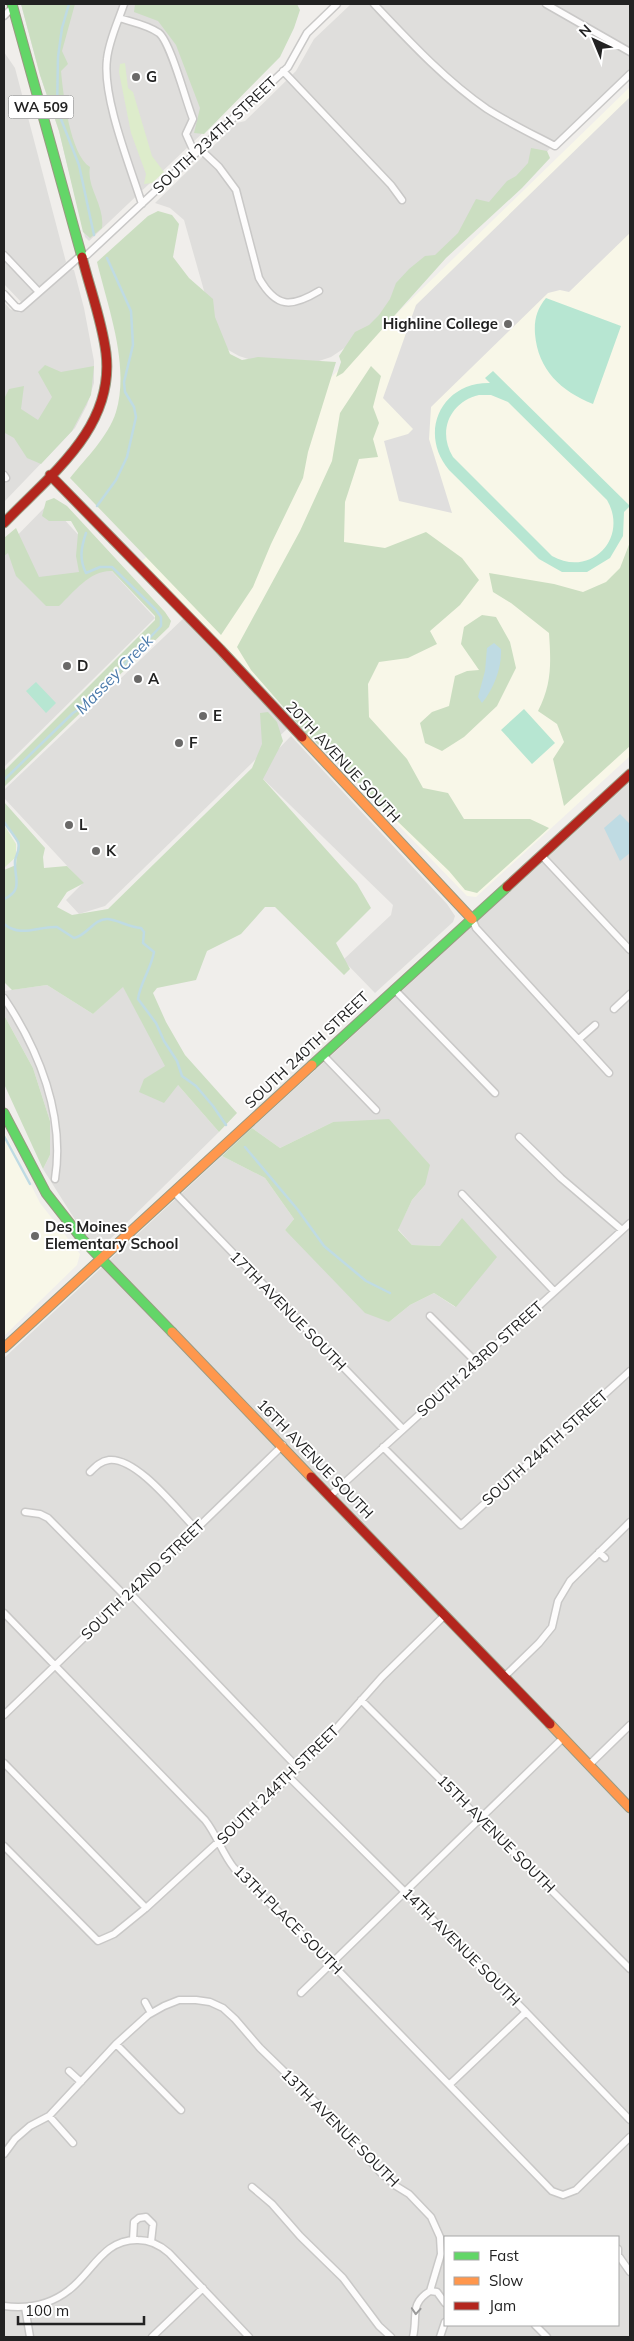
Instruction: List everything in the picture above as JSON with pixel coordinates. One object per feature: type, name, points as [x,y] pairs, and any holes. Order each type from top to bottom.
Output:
[{"type":"main road","name":"WA 509","points":[[4,523],[86,436],[100,412],[105,395],[107,370],[105,344],[13,5]]},
{"type":"main road","name":"20TH AVENUE SOUTH","points":[[50,475],[220,649],[472,919]]},
{"type":"main road","name":"SOUTH 240TH STREET","points":[[4,1348],[630,774]]},
{"type":"main road","name":"16TH AVENUE SOUTH","points":[[4,1113],[46,1193],[71,1226],[630,1808]]},
{"type":"street","points":[[124,4],[109,46],[107,61],[108,83],[121,140],[142,204]]},
{"type":"street","name":"SOUTH 234TH STREET","points":[[4,294],[19,309],[82,257],[87,255],[283,71],[307,33],[337,4]]},
{"type":"street","points":[[374,4],[427,58],[465,93],[509,123],[555,146],[630,74]]},
{"type":"street","points":[[546,4],[630,52]]},
{"type":"street","points":[[4,16],[13,5]]},
{"type":"street","points":[[119,18],[152,28],[161,35],[168,47],[192,119],[186,134],[197,151],[219,167],[236,190],[259,278],[266,291],[275,299],[291,303],[303,300],[319,291]]},
{"type":"street","points":[[283,71],[391,185],[402,200]]},
{"type":"street","points":[[4,255],[39,292]]},
{"type":"street","points":[[542,856],[630,950]]},
{"type":"street","name":"20TH AVENUE SOUTH","points":[[472,919],[476,928],[609,1073]]},
{"type":"street","points":[[394,989],[495,1093]]},
{"type":"street","points":[[614,1009],[630,994]]},
{"type":"street","points":[[4,998],[26,1037],[46,1086],[55,1117],[58,1142],[55,1179]]},
{"type":"street","points":[[579,1039],[595,1025]]},
{"type":"street","points":[[323,1055],[376,1110]]},
{"type":"street","points":[[519,1136],[562,1178],[622,1230]]},
{"type":"street","name":"17TH AVENUE SOUTH","points":[[174,1192],[403,1429]]},
{"type":"street","points":[[462,1194],[554,1291]]},
{"type":"street","name":"SOUTH 243RD STREET","points":[[331,1495],[630,1223]]},
{"type":"street","points":[[430,1316],[476,1362]]},
{"type":"street","name":"SOUTH 244TH STREET","points":[[383,1447],[460,1525],[630,1371]]},
{"type":"street","name":"SOUTH 242ND STREET","points":[[4,1715],[282,1445]]},
{"type":"street","points":[[90,1472],[100,1463],[108,1460],[129,1465],[151,1483],[196,1529]]},
{"type":"street","points":[[25,1512],[40,1514],[48,1518],[128,1595],[298,1768]]},
{"type":"street","points":[[504,1676],[548,1632],[554,1622],[558,1601],[566,1586],[630,1522]]},
{"type":"street","points":[[599,1552],[605,1558]]},
{"type":"street","name":"13TH PLACE SOUTH","points":[[4,1614],[205,1820],[219,1842],[224,1855],[234,1868],[331,1962],[552,2191],[563,2195],[576,2190],[630,2137]]},
{"type":"street","name":"SOUTH 244TH STREET","points":[[4,1846],[98,1941],[114,1934],[146,1908],[289,1777],[361,1700],[445,1615]]},
{"type":"street","name":"15TH AVENUE SOUTH","points":[[361,1700],[630,1969]]},
{"type":"street","points":[[589,1765],[630,1725]]},
{"type":"street","points":[[301,1993],[564,1738]]},
{"type":"street","points":[[4,1763],[146,1908]]},
{"type":"street","name":"14TH AVENUE SOUTH","points":[[289,1777],[406,1890],[630,2120]]},
{"type":"street","name":"13TH AVENUE SOUTH","points":[[151,2013],[167,2004],[183,2000],[205,2001],[220,2007],[235,2018],[267,2056],[333,2119],[380,2172],[424,2208],[436,2225],[443,2254]]},
{"type":"street","points":[[4,2152],[30,2126],[48,2116],[116,2044],[151,2013],[144,2002]]},
{"type":"street","points":[[449,2085],[526,2012]]},
{"type":"street","points":[[116,2044],[181,2110]]},
{"type":"street","points":[[69,2072],[81,2082]]},
{"type":"street","points":[[48,2116],[73,2143]]},
{"type":"street","points":[[252,2187],[272,2204],[300,2236],[343,2278],[377,2323],[391,2337]]},
{"type":"street","points":[[133,2240],[134,2222],[142,2217],[149,2219],[152,2224],[148,2241]]},
{"type":"street","points":[[4,2306],[28,2307],[52,2300],[68,2292],[107,2249],[121,2242],[133,2240],[148,2241],[169,2253],[249,2337]]},
{"type":"street","points":[[430,2291],[443,2254]]},
{"type":"street","points":[[619,2256],[630,2272]]},
{"type":"street","points":[[152,2337],[203,2288]]},
{"type":"street","points":[[413,2337],[416,2326],[416,2303],[421,2296],[430,2291],[437,2292],[444,2302]]},
{"type":"street","points":[[28,2307],[30,2337]]},
{"type":"street","points":[[440,2337],[444,2325]]},
{"type":"street","points":[[536,2326],[547,2337]]},
{"type":"shaded area","points":[[21,4],[169,4],[209,127],[89,241],[85,237],[59,131],[40,75]]},
{"type":"shaded area","points":[[351,4],[630,4],[630,70],[352,343],[331,357],[307,365],[261,363],[239,356],[223,347],[214,326],[184,220],[170,208],[155,203],[237,123],[245,121],[296,71],[314,39]]},
{"type":"shaded area","points":[[4,52],[15,68],[66,262],[22,303],[4,284]]},
{"type":"shaded area","name":"Highline College","points":[[630,87],[630,756],[476,897],[467,896],[142,561]]},
{"type":"shaded area","points":[[630,97],[630,233],[569,292],[560,290],[548,293],[431,407],[429,439],[452,513],[399,501],[384,441],[408,434],[413,429],[383,398],[416,305]]},
{"type":"shaded area","points":[[70,269],[74,270],[84,308],[94,361],[94,383],[87,405],[75,428],[4,502],[4,302],[10,309],[20,313]]},
{"type":"shaded area","points":[[49,503],[155,618],[4,767],[4,549]]},
{"type":"shaded area","points":[[187,615],[290,726],[105,906],[79,914],[66,900],[83,883],[4,798],[4,790]]},
{"type":"shaded area","points":[[291,736],[447,904],[455,916],[453,922],[375,993],[343,960],[391,915],[393,905],[256,772]]},
{"type":"shaded area","points":[[630,782],[630,2337],[4,2337],[4,1358],[222,1156],[265,1178],[294,1219],[285,1230],[389,1322],[410,1305],[434,1293],[455,1307],[441,1246],[412,1245],[398,1229],[412,1200],[425,1185],[333,1122],[280,1148],[252,1128]]},
{"type":"shaded area","points":[[47,985],[93,1014],[123,986],[166,1066],[145,1079],[178,1085],[219,1132],[96,1253],[43,1169],[50,1155],[50,1121],[33,1068],[4,1015],[4,991]]},
{"type":"shaded area","name":"Des Moines Elementary School","points":[[4,1131],[40,1203],[80,1254],[77,1265],[4,1336]]},
{"type":"green space","points":[[21,4],[75,4],[62,51],[68,64],[61,71],[69,123],[77,150],[90,167],[89,174],[101,212],[102,228],[90,238],[83,232],[59,131],[40,75]]},
{"type":"green space","points":[[135,4],[297,4],[300,10],[294,28],[280,57],[204,134],[194,133],[200,108],[176,45],[158,21],[134,12]]},
{"type":"green space","points":[[125,63],[128,88],[133,92],[152,156],[164,172],[152,183],[144,184],[146,174],[131,133],[119,72],[120,64]]},
{"type":"green space","points":[[531,148],[547,151],[550,158],[522,188],[446,258],[343,373],[336,377],[341,362],[339,356],[355,332],[369,325],[379,315],[390,299],[396,283],[425,256],[435,255],[458,233],[476,199],[489,202],[507,181],[516,176],[528,163]]},
{"type":"green space","points":[[158,211],[172,215],[179,224],[173,257],[189,278],[213,299],[215,317],[230,354],[242,360],[258,357],[336,362],[308,452],[303,478],[271,544],[253,587],[221,635],[70,478],[108,430],[116,412],[120,394],[119,356],[116,337],[97,262],[148,216]]},
{"type":"green space","points":[[546,298],[621,326],[593,404],[581,399],[561,386],[546,369],[541,358],[537,347],[535,324],[538,310]]},
{"type":"green space","points":[[45,365],[61,372],[94,366],[91,395],[72,431],[41,464],[27,458],[14,438],[5,433],[4,399],[9,389],[24,386],[21,409],[38,420],[52,397],[38,372]]},
{"type":"green space","points":[[371,366],[381,376],[373,407],[379,423],[373,439],[378,457],[359,459],[345,502],[344,542],[385,548],[426,532],[462,558],[479,580],[460,605],[430,631],[437,644],[408,658],[379,662],[368,684],[369,717],[407,759],[423,788],[448,793],[464,819],[530,819],[549,828],[477,893],[465,890],[449,871],[306,733],[251,670],[237,647],[300,531],[332,461],[340,413]]},
{"type":"green space","points":[[493,371],[630,506],[624,512],[623,536],[610,558],[587,572],[562,572],[539,559],[449,470],[440,456],[435,441],[435,426],[440,412],[447,400],[459,391],[473,385],[490,383],[485,378]],"holes":[[[479,395],[491,395],[508,402],[607,500],[613,514],[613,528],[610,540],[592,558],[580,562],[566,561],[552,556],[453,457],[446,437],[449,419],[460,404]]]},
{"type":"green space","points":[[54,498],[67,506],[165,612],[171,621],[169,627],[4,787],[4,771],[155,620],[155,616],[112,571],[97,574],[90,578],[59,606],[46,606],[16,576],[8,553],[4,556],[4,538],[16,528],[39,577],[79,572],[76,556],[78,533],[71,521],[49,521],[42,516],[46,501]]},
{"type":"green space","points":[[630,542],[630,746],[564,806],[553,759],[564,742],[557,724],[538,711],[546,692],[550,673],[549,633],[511,603],[493,592],[489,573],[554,584],[583,592],[606,582],[620,568]]},
{"type":"green space","points":[[482,615],[496,617],[510,642],[516,668],[497,706],[464,737],[442,751],[425,743],[420,723],[432,712],[449,706],[455,676],[467,671],[479,670],[461,644],[464,627]]},
{"type":"green space","points":[[36,682],[56,703],[46,713],[26,691]]},
{"type":"green space","points":[[524,709],[555,743],[532,764],[501,730]]},
{"type":"green space","points":[[268,712],[277,722],[283,741],[263,779],[357,884],[371,908],[336,943],[350,969],[344,975],[275,907],[265,907],[241,934],[207,951],[196,980],[157,988],[153,993],[166,1022],[185,1055],[237,1113],[219,1132],[178,1085],[164,1103],[139,1092],[144,1079],[165,1066],[123,987],[93,1014],[47,985],[12,990],[4,982],[4,870],[16,865],[18,843],[4,822],[4,802],[45,848],[43,857],[44,868],[67,866],[84,883],[67,892],[57,907],[72,915],[108,909],[252,768],[262,744],[260,713]]},
{"type":"green space","points":[[4,825],[16,844],[16,857],[5,867]]},
{"type":"green space","points":[[4,1015],[33,1068],[50,1121],[50,1155],[43,1169],[4,1084]]},
{"type":"green space","points":[[389,1119],[430,1165],[425,1185],[412,1200],[398,1230],[412,1245],[440,1246],[462,1218],[497,1257],[456,1307],[434,1293],[410,1305],[389,1322],[365,1313],[285,1230],[294,1219],[265,1178],[222,1156],[252,1128],[280,1148],[333,1122]]},
{"type":"water","points":[[494,643],[501,649],[499,670],[494,685],[482,703],[478,697],[485,671],[487,648]]},
{"type":"water","points":[[620,814],[630,824],[630,853],[620,861],[604,828]]},
{"type":"waterway","name":"Massey Creek","points":[[69,4],[62,28],[58,57],[57,109],[79,165],[94,235]]},
{"type":"waterway","name":"Massey Creek","points":[[97,506],[116,480],[127,457],[136,417],[134,407],[125,392],[124,382],[133,345],[131,311],[107,258]]},
{"type":"waterway","name":"Massey Creek","points":[[4,780],[73,713],[84,706],[161,626],[161,617],[156,610],[112,567],[100,567],[86,573],[82,563],[83,544],[86,533]]},
{"type":"waterway","name":"Massey Creek","points":[[4,822],[18,842],[19,847],[15,861],[16,888],[14,892],[4,899]]},
{"type":"waterway","points":[[4,924],[10,928],[23,931],[57,927],[74,938],[79,937],[103,919],[141,928],[144,932],[143,943],[154,952],[138,999],[156,1023],[164,1041],[177,1061],[182,1076],[196,1086],[226,1125]]},
{"type":"waterway","points":[[4,1136],[30,1184]]},
{"type":"waterway","points":[[245,1147],[298,1210],[324,1246],[366,1281],[390,1293]]},
{"type":"traffic: fast","points":[[12,4],[82,257]]},
{"type":"traffic: fast","points":[[312,1065],[507,887]]},
{"type":"traffic: fast","points":[[4,1113],[46,1193],[82,1239],[172,1332]]},
{"type":"traffic: slow","points":[[302,737],[472,919]]},
{"type":"traffic: slow","points":[[4,1348],[312,1065]]},
{"type":"traffic: slow","points":[[172,1332],[311,1477]]},
{"type":"traffic: slow","points":[[550,1724],[630,1808]]},
{"type":"traffic: jam","points":[[4,523],[59,468],[76,448],[90,427],[100,404],[106,380],[106,353],[99,317],[82,257]]},
{"type":"traffic: jam","points":[[50,475],[220,649],[302,737]]},
{"type":"traffic: jam","points":[[507,887],[630,774]]},
{"type":"traffic: jam","points":[[311,1477],[550,1724]]},
{"type":"place","name":"G","points":[[136,77]]},
{"type":"place","name":"Highline College","points":[[508,324]]},
{"type":"place","name":"D","points":[[67,666]]},
{"type":"place","name":"A","points":[[138,679]]},
{"type":"place","name":"E","points":[[203,716]]},
{"type":"place","name":"F","points":[[179,743]]},
{"type":"place","name":"L","points":[[69,825]]},
{"type":"place","name":"K","points":[[96,851]]},
{"type":"place","name":"Des Moines Elementary School","points":[[35,1236]]}]
